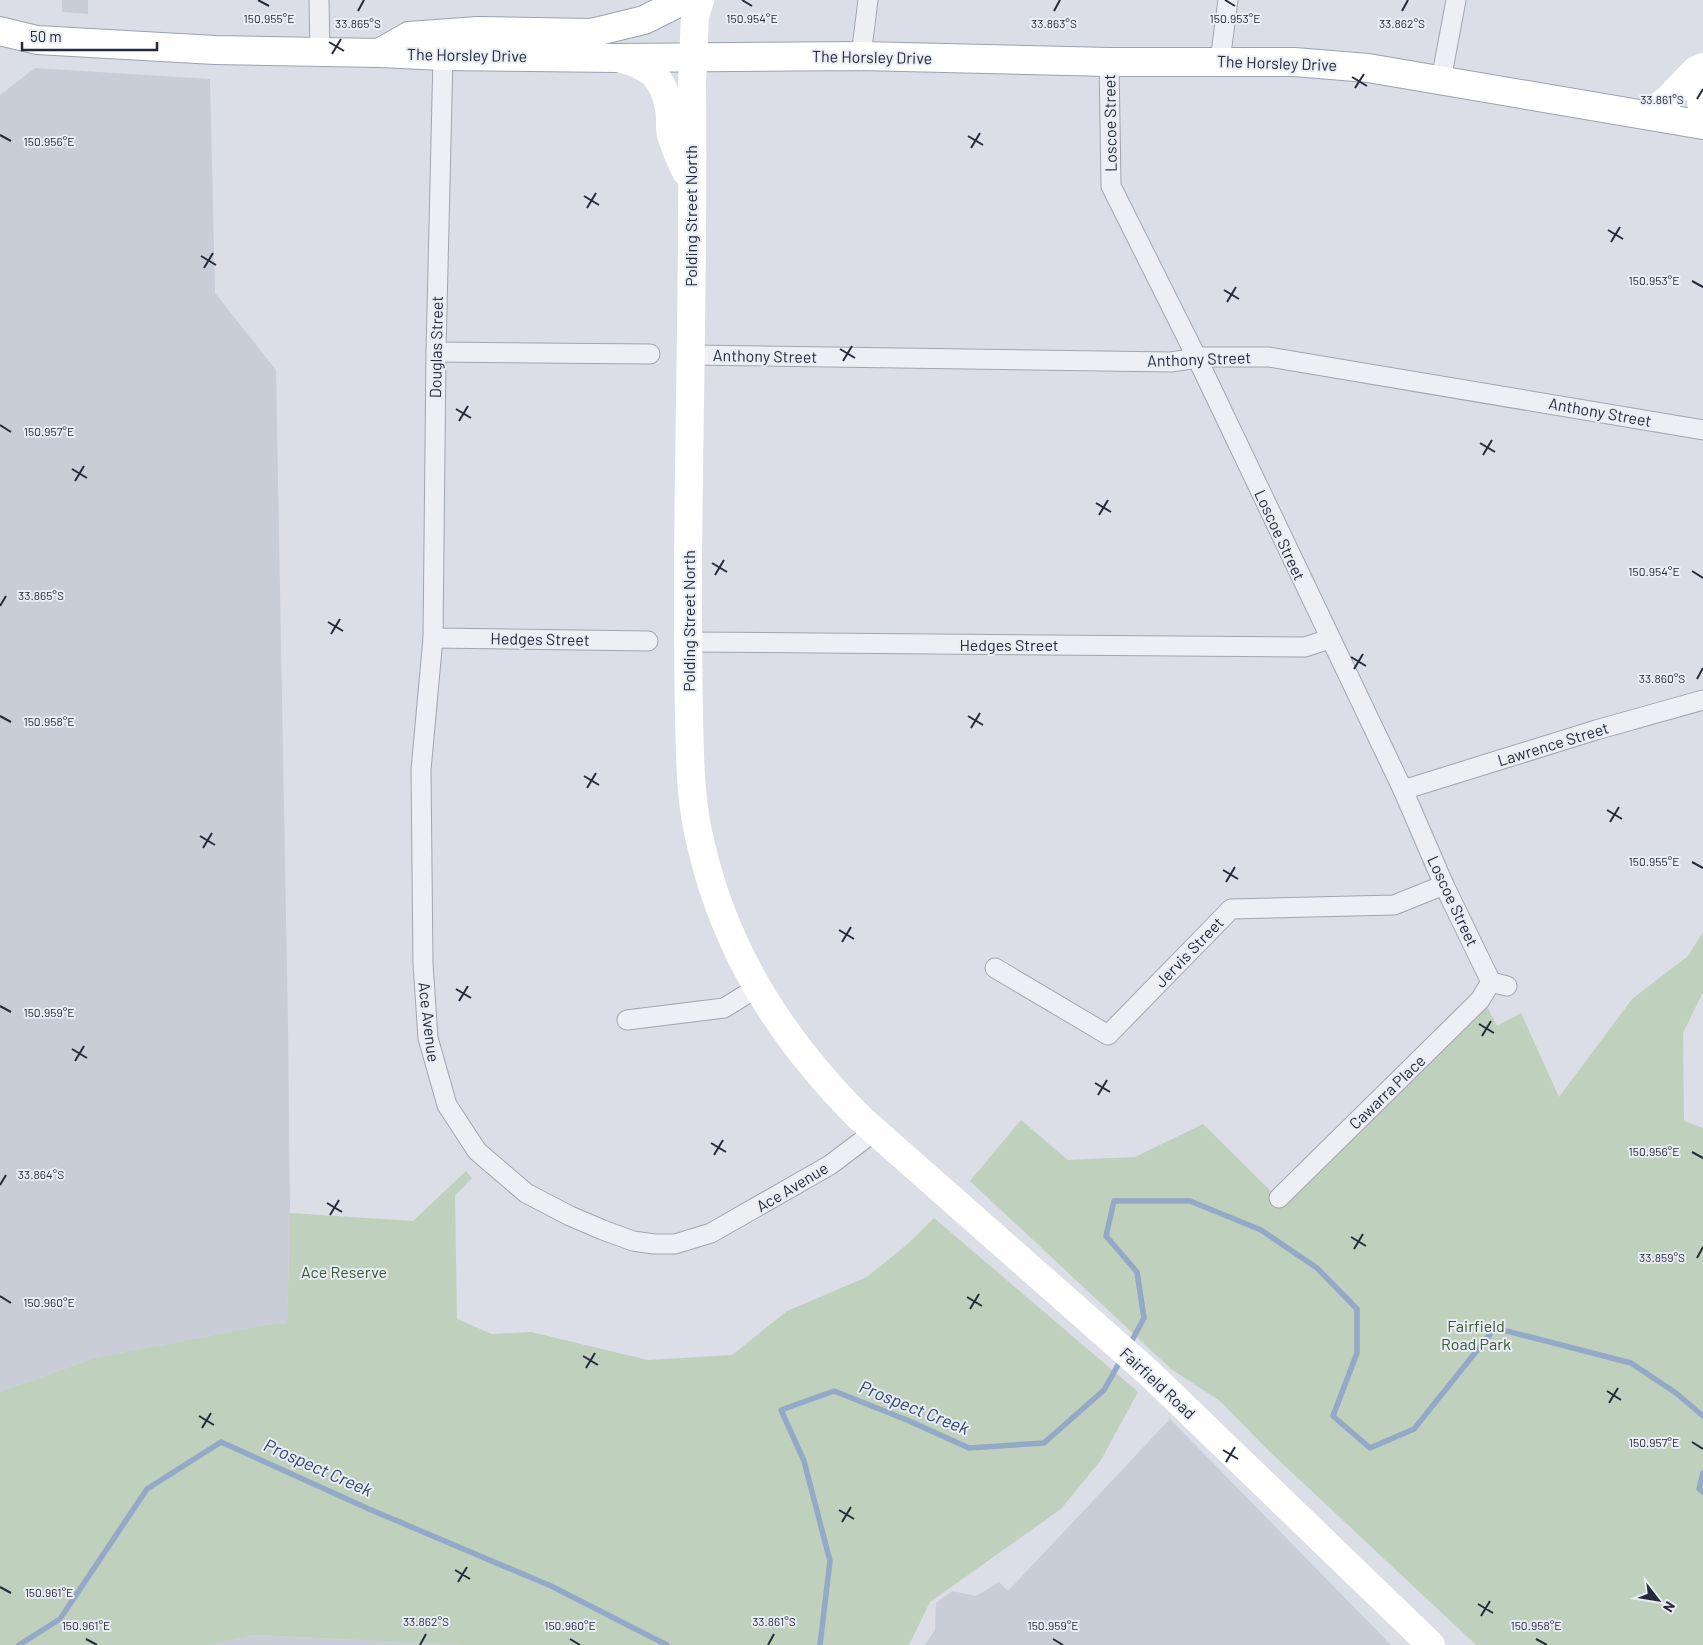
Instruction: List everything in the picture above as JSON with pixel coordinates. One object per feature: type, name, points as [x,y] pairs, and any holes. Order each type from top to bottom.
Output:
[{"type":"main road","points":[[380,52],[409,36],[478,31],[590,34],[644,20],[684,0]]},
{"type":"main road","name":"Polding Street North","points":[[700,0],[695,16],[692,56],[688,642],[690,779],[701,846],[720,908],[735,945],[788,1037],[825,1083],[875,1131]]},
{"type":"main road","name":"The Horsley Drive","points":[[0,31],[37,40],[215,50],[380,52],[443,56],[616,58],[861,56],[1109,62],[1220,61],[1331,64],[1442,80],[1703,125]]},
{"type":"main road","name":"The Horsley Drive","points":[[0,49],[37,40]]},
{"type":"main road","points":[[616,58],[634,62],[650,70],[660,81],[669,108],[671,134],[691,185]]},
{"type":"main road","points":[[1645,115],[1667,100],[1696,70],[1703,67]]},
{"type":"main road","points":[[1703,90],[1701,100],[1703,115]]},
{"type":"main road","name":"Fairfield Road","points":[[875,1131],[1149,1374],[1431,1645]]},
{"type":"street","points":[[319,0],[320,52]]},
{"type":"street","points":[[861,56],[868,0]]},
{"type":"street","points":[[1220,61],[1228,0]]},
{"type":"street","points":[[1442,80],[1456,0]]},
{"type":"street","name":"Douglas Street","points":[[433,638],[436,352],[443,56]]},
{"type":"street","name":"Loscoe Street","points":[[1109,62],[1111,186],[1196,358],[1403,790],[1444,885],[1499,984]]},
{"type":"street","points":[[436,352],[650,354]]},
{"type":"street","name":"Anthony Street","points":[[690,355],[1171,362],[1196,358],[1269,357],[1703,430]]},
{"type":"street","name":"Hedges Street","points":[[433,638],[648,641]]},
{"type":"street","name":"Ace Avenue","points":[[433,638],[421,770],[422,964],[428,1038],[446,1105],[477,1151],[526,1193],[570,1216],[633,1240],[675,1244],[711,1233],[735,1221],[830,1165],[875,1131]]},
{"type":"street","name":"Hedges Street","points":[[688,642],[1305,647],[1329,639]]},
{"type":"street","name":"Lawrence Street","points":[[1403,790],[1596,730],[1703,700]]},
{"type":"street","name":"Jervis Street","points":[[995,968],[1108,1035],[1231,909],[1394,905],[1444,885]]},
{"type":"street","name":"Cawarra Place","points":[[1278,1198],[1480,1000],[1499,984]]},
{"type":"street","points":[[627,1020],[724,1008],[758,987]]},
{"type":"shaded area","points":[[62,0],[88,0],[88,14],[62,12]]},
{"type":"shaded area","points":[[35,68],[210,79],[215,293],[276,370],[290,1213],[287,1324],[275,1323],[94,1358],[0,1392],[0,95]]},
{"type":"shaded area","points":[[1170,1419],[1391,1645],[925,1645],[935,1630],[936,1603],[952,1591],[976,1596],[999,1582],[1008,1591]]},
{"type":"shaded area","points":[[255,1635],[464,1645],[210,1645]]},
{"type":"green space","name":"Fairfield Road Park","points":[[1703,932],[1703,992],[1683,1033],[1684,1121],[1703,1128],[1703,1645],[1476,1645],[1270,1452],[1220,1401],[1171,1369],[970,1181],[1021,1120],[1068,1160],[1135,1157],[1203,1124],[1285,1205],[1486,1005],[1497,1026],[1521,1013],[1559,1097],[1632,999],[1688,956]]},
{"type":"green space","name":"Ace Reserve","points":[[466,1171],[472,1178],[455,1196],[457,1319],[492,1334],[531,1332],[648,1360],[732,1355],[787,1311],[867,1277],[910,1242],[934,1218],[1138,1392],[1101,1460],[1061,1509],[930,1602],[909,1645],[464,1645],[255,1635],[210,1645],[0,1645],[0,1392],[94,1358],[275,1323],[287,1324],[290,1213],[413,1221]]},
{"type":"waterway","name":"Prospect Creek","points":[[1129,1346],[1144,1318],[1137,1272],[1106,1236],[1114,1201],[1190,1201],[1261,1230],[1317,1268],[1357,1309],[1357,1353],[1333,1416],[1370,1448],[1414,1429],[1495,1328],[1631,1363],[1676,1393],[1703,1416]]},
{"type":"waterway","name":"Prospect Creek","points":[[820,1645],[830,1561],[804,1461],[781,1410],[834,1391],[907,1420],[969,1448],[1044,1443],[1104,1390],[1122,1358]]},
{"type":"waterway","name":"Prospect Creek","points":[[19,1645],[60,1619],[147,1489],[221,1442],[369,1509],[551,1586],[667,1645]]},
{"type":"waterway","name":"Prospect Creek","points":[[1703,1473],[1699,1489],[1703,1492]]}]
